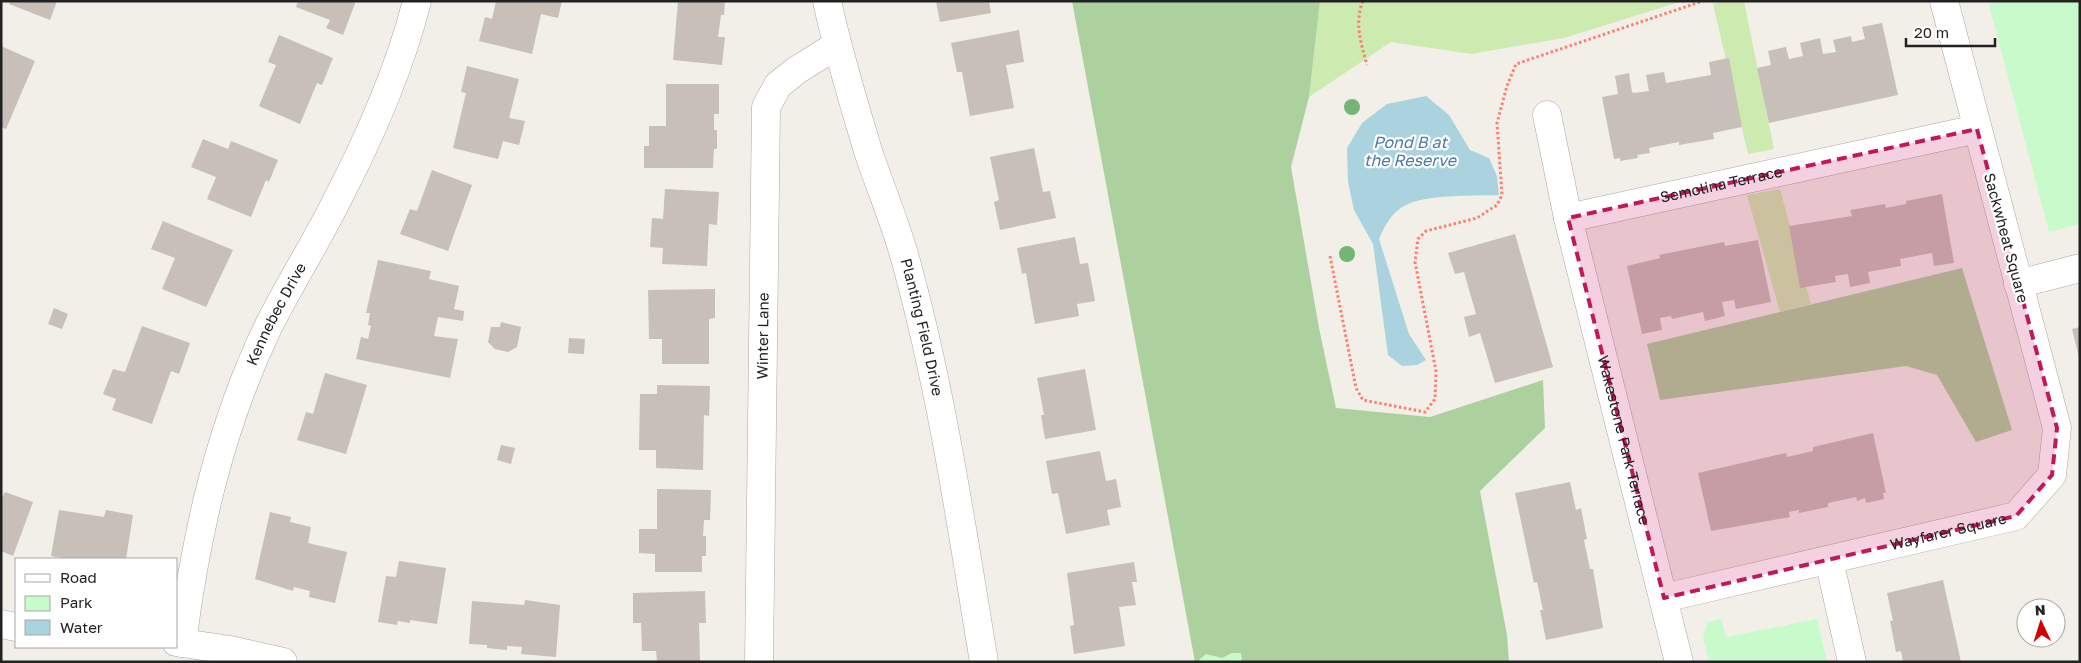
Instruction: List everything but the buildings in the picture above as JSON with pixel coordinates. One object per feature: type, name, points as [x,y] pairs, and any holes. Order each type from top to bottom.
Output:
[{"type":"street","name":"Kennebec Drive","points":[[179,643],[200,526],[227,430],[246,378],[294,276],[334,206],[367,141],[386,96],[411,27],[418,1]]},
{"type":"street","name":"Planting Field Drive","points":[[827,1],[837,45],[868,150],[908,266],[933,365],[984,662]]},
{"type":"street","name":"Sackwheat Square","points":[[1944,1],[1976,129],[2057,428],[2052,476]]},
{"type":"street","name":"Winter Lane","points":[[759,662],[766,107],[778,86],[797,70],[837,45]]},
{"type":"street","points":[[1547,116],[1568,218]]},
{"type":"street","name":"Semolina Terrace","points":[[1568,218],[1976,129]]},
{"type":"street","name":"Wakestone Park Terrace","points":[[1568,218],[1679,662]]},
{"type":"street","points":[[2018,284],[2080,268]]},
{"type":"street","name":"Wayfarer Square","points":[[1664,598],[2016,516],[2052,476]]},
{"type":"street","points":[[1829,560],[1852,662]]},
{"type":"street","points":[[1,624],[15,627]]},
{"type":"street","points":[[179,643],[230,650],[283,662]]},
{"type":"path","points":[[1362,1],[1358,13],[1359,36],[1367,64]]},
{"type":"path","points":[[1330,256],[1356,388],[1363,400],[1425,412],[1435,399],[1436,371],[1415,262],[1418,239],[1426,231],[1477,218],[1497,205],[1502,194],[1497,124],[1507,86],[1516,64],[1703,1]]},
{"type":"highlighted area","points":[[1977,129],[2057,428],[2052,475],[2016,516],[1664,598],[1568,218]]},
{"type":"green space","points":[[1072,1],[1320,1],[1309,97],[1291,167],[1319,328],[1336,408],[1430,417],[1543,380],[1545,428],[1480,491],[1507,635],[1509,662],[1195,662]]},
{"type":"green space","points":[[1320,1],[1683,1],[1564,38],[1471,54],[1391,42],[1309,97]]},
{"type":"green space","points":[[1723,1],[1744,1],[1774,149],[1748,154],[1713,4]]},
{"type":"green space","points":[[2000,1],[2080,1],[2080,224],[2049,232],[1989,5]]},
{"type":"green space","points":[[1780,189],[1811,304],[1780,312],[1747,195]]},
{"type":"green space","points":[[1962,268],[2012,430],[1976,442],[1937,375],[1906,366],[1660,400],[1647,344]]},
{"type":"green space","points":[[1721,619],[1726,637],[1817,619],[1827,662],[1709,662],[1703,637],[1708,622]]},
{"type":"green space","points":[[1232,653],[1241,653],[1242,662],[1199,662],[1206,654],[1222,658]]},
{"type":"water","name":"Pond B at the Reserve","points":[[1426,96],[1449,115],[1470,150],[1489,158],[1497,176],[1499,195],[1450,196],[1424,199],[1399,209],[1386,225],[1379,239],[1409,334],[1426,360],[1417,365],[1402,366],[1388,355],[1373,244],[1354,210],[1348,182],[1347,148],[1362,123],[1387,104]]}]
